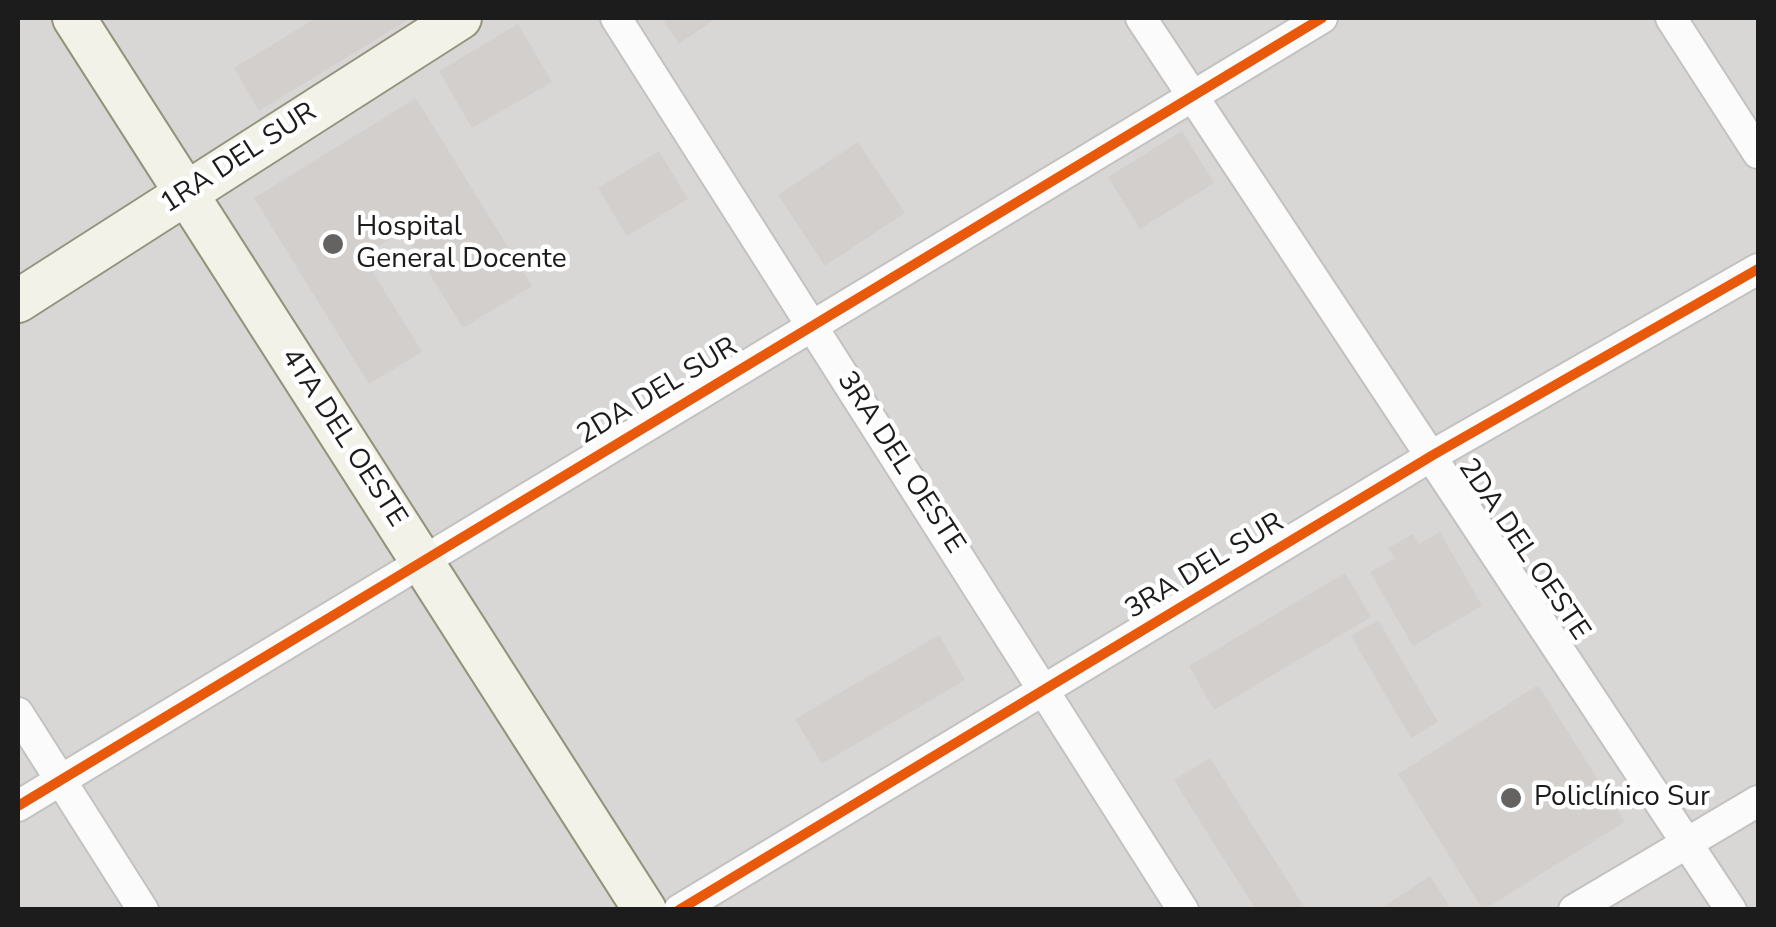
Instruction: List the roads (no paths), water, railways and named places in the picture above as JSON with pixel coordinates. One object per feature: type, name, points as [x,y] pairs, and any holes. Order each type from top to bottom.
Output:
[{"type":"main road","name":"4TA DEL OESTE","points":[[74,18],[645,910]]},
{"type":"main road","name":"1RA DEL SUR","points":[[18,301],[460,18]]},
{"type":"street","name":"3RA DEL OESTE","points":[[616,18],[1183,910]]},
{"type":"street","name":"2DA DEL OESTE","points":[[1140,18],[1732,910]]},
{"type":"street","name":"2DA DEL SUR","points":[[18,806],[1322,18]]},
{"type":"street","points":[[1671,18],[1758,153]]},
{"type":"street","name":"3RA DEL SUR","points":[[679,910],[1433,456],[1758,269]]},
{"type":"street","points":[[18,714],[143,910]]},
{"type":"street","points":[[1574,910],[1758,801]]},
{"type":"place","name":"Hospital General Docente","points":[[333,244]]},
{"type":"place","name":"Policlínico Sur","points":[[1511,798]]}]
